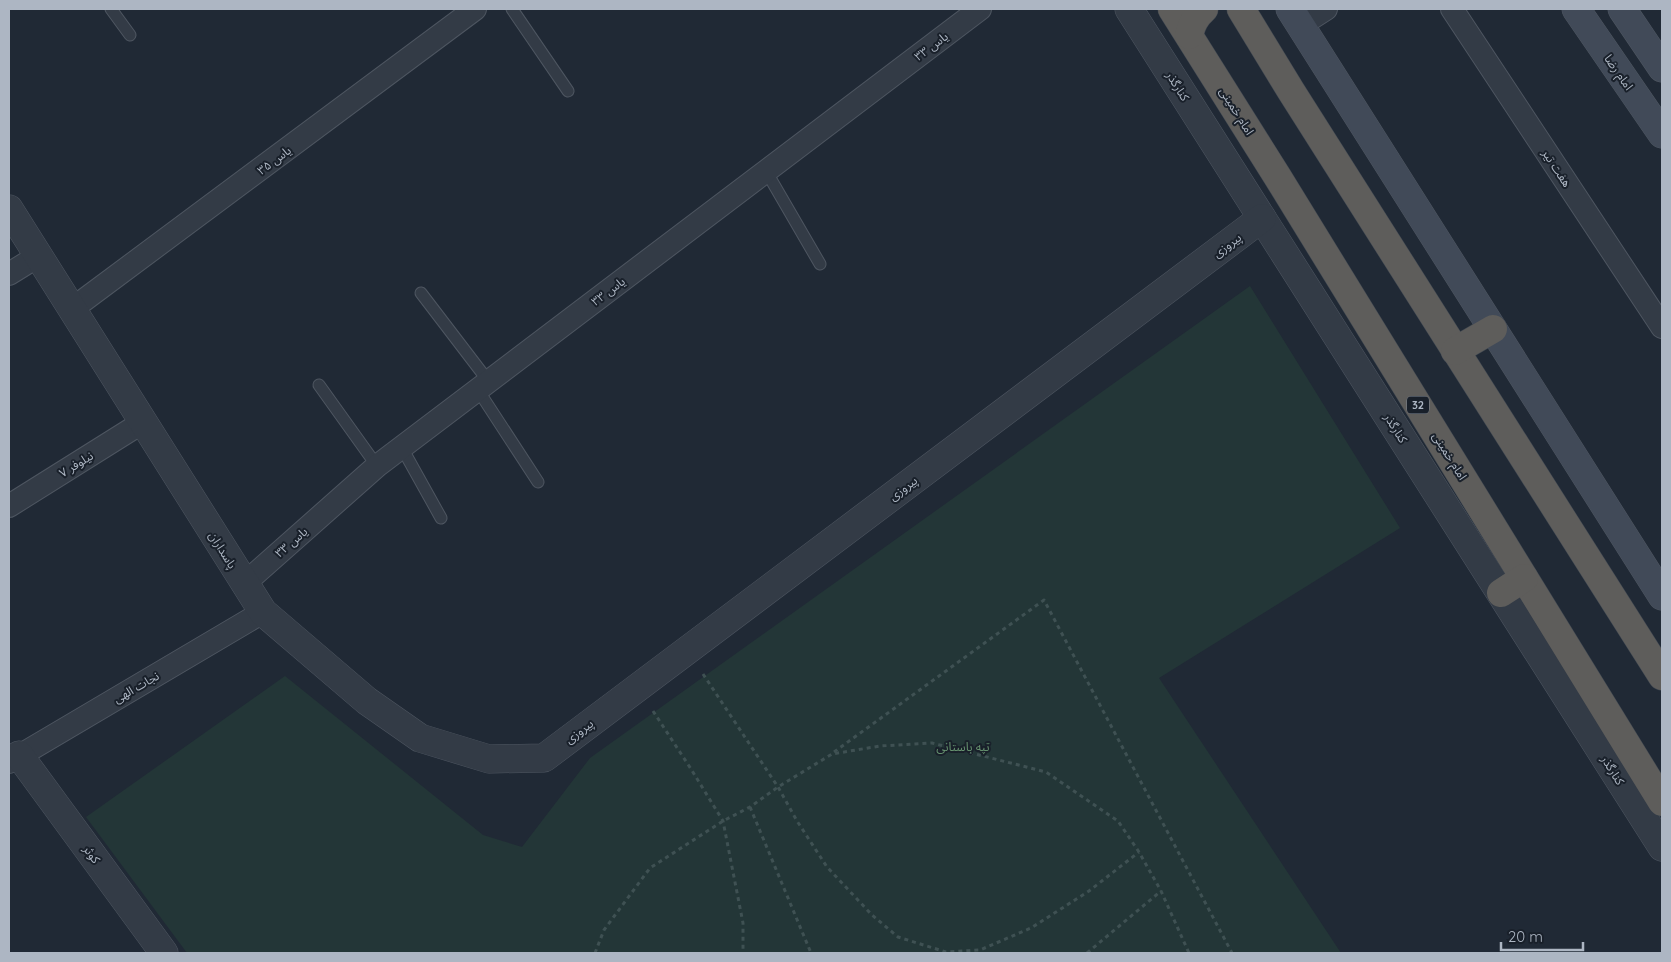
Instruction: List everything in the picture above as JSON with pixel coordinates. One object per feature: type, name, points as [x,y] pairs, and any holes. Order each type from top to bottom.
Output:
[{"type":"highway","name":"امام خمینی","points":[[1172,9],[1662,802]]},
{"type":"highway","points":[[1189,35],[1197,15],[1204,9]]},
{"type":"highway","points":[[1241,9],[1455,351],[1662,676]]},
{"type":"highway","points":[[1455,351],[1493,329]]},
{"type":"highway","points":[[1501,593],[1524,578]]},
{"type":"main road","name":"امام رضا","points":[[1576,9],[1662,134]]},
{"type":"main road","points":[[1622,9],[1662,68]]},
{"type":"main road","points":[[1295,17],[1662,596]]},
{"type":"street","name":"یاس ۳۵","points":[[72,310],[475,9]]},
{"type":"street","name":"یاس ۳۳","points":[[245,583],[377,466],[980,9]]},
{"type":"street","name":"کنارگذر","points":[[1129,9],[1662,848]]},
{"type":"street","points":[[1295,17],[1326,9]]},
{"type":"street","name":"هفت تیر","points":[[1452,9],[1662,328]]},
{"type":"street","name":"پاسداران","points":[[9,209],[263,612],[367,701],[420,738],[488,759],[544,758]]},
{"type":"street","name":"پیروزی","points":[[544,758],[1262,218]]},
{"type":"street","points":[[9,274],[38,256]]},
{"type":"street","name":"نیلوفر ۷","points":[[9,506],[143,422]]},
{"type":"street","name":"نجات الهی","points":[[14,759],[263,612]]},
{"type":"street","name":"کوثر","points":[[14,759],[164,953]]},
{"type":"lane","points":[[111,9],[130,36]]},
{"type":"lane","points":[[512,9],[568,91]]},
{"type":"lane","points":[[766,171],[820,264]]},
{"type":"lane","points":[[421,293],[483,386],[538,482]]},
{"type":"lane","points":[[319,385],[377,466]]},
{"type":"lane","points":[[402,448],[441,518]]},
{"type":"path","points":[[595,953],[604,930],[650,868],[832,754],[1044,600],[1232,953]]},
{"type":"path","points":[[687,650],[778,787],[797,821],[827,867],[872,915],[898,937],[946,952],[980,950],[1031,928],[1089,891],[1139,852]]},
{"type":"path","points":[[638,688],[723,822],[743,923],[743,953]]},
{"type":"path","points":[[832,754],[880,746],[932,743],[1046,772],[1118,821],[1139,852],[1160,891],[1189,953]]},
{"type":"path","points":[[750,807],[811,953]]},
{"type":"path","points":[[1087,953],[1160,891]]},
{"type":"green space","name":"تپه باستانی","points":[[1250,286],[1400,528],[1159,678],[1341,953],[187,953],[86,817],[285,676],[483,835],[522,847],[590,758]]}]
